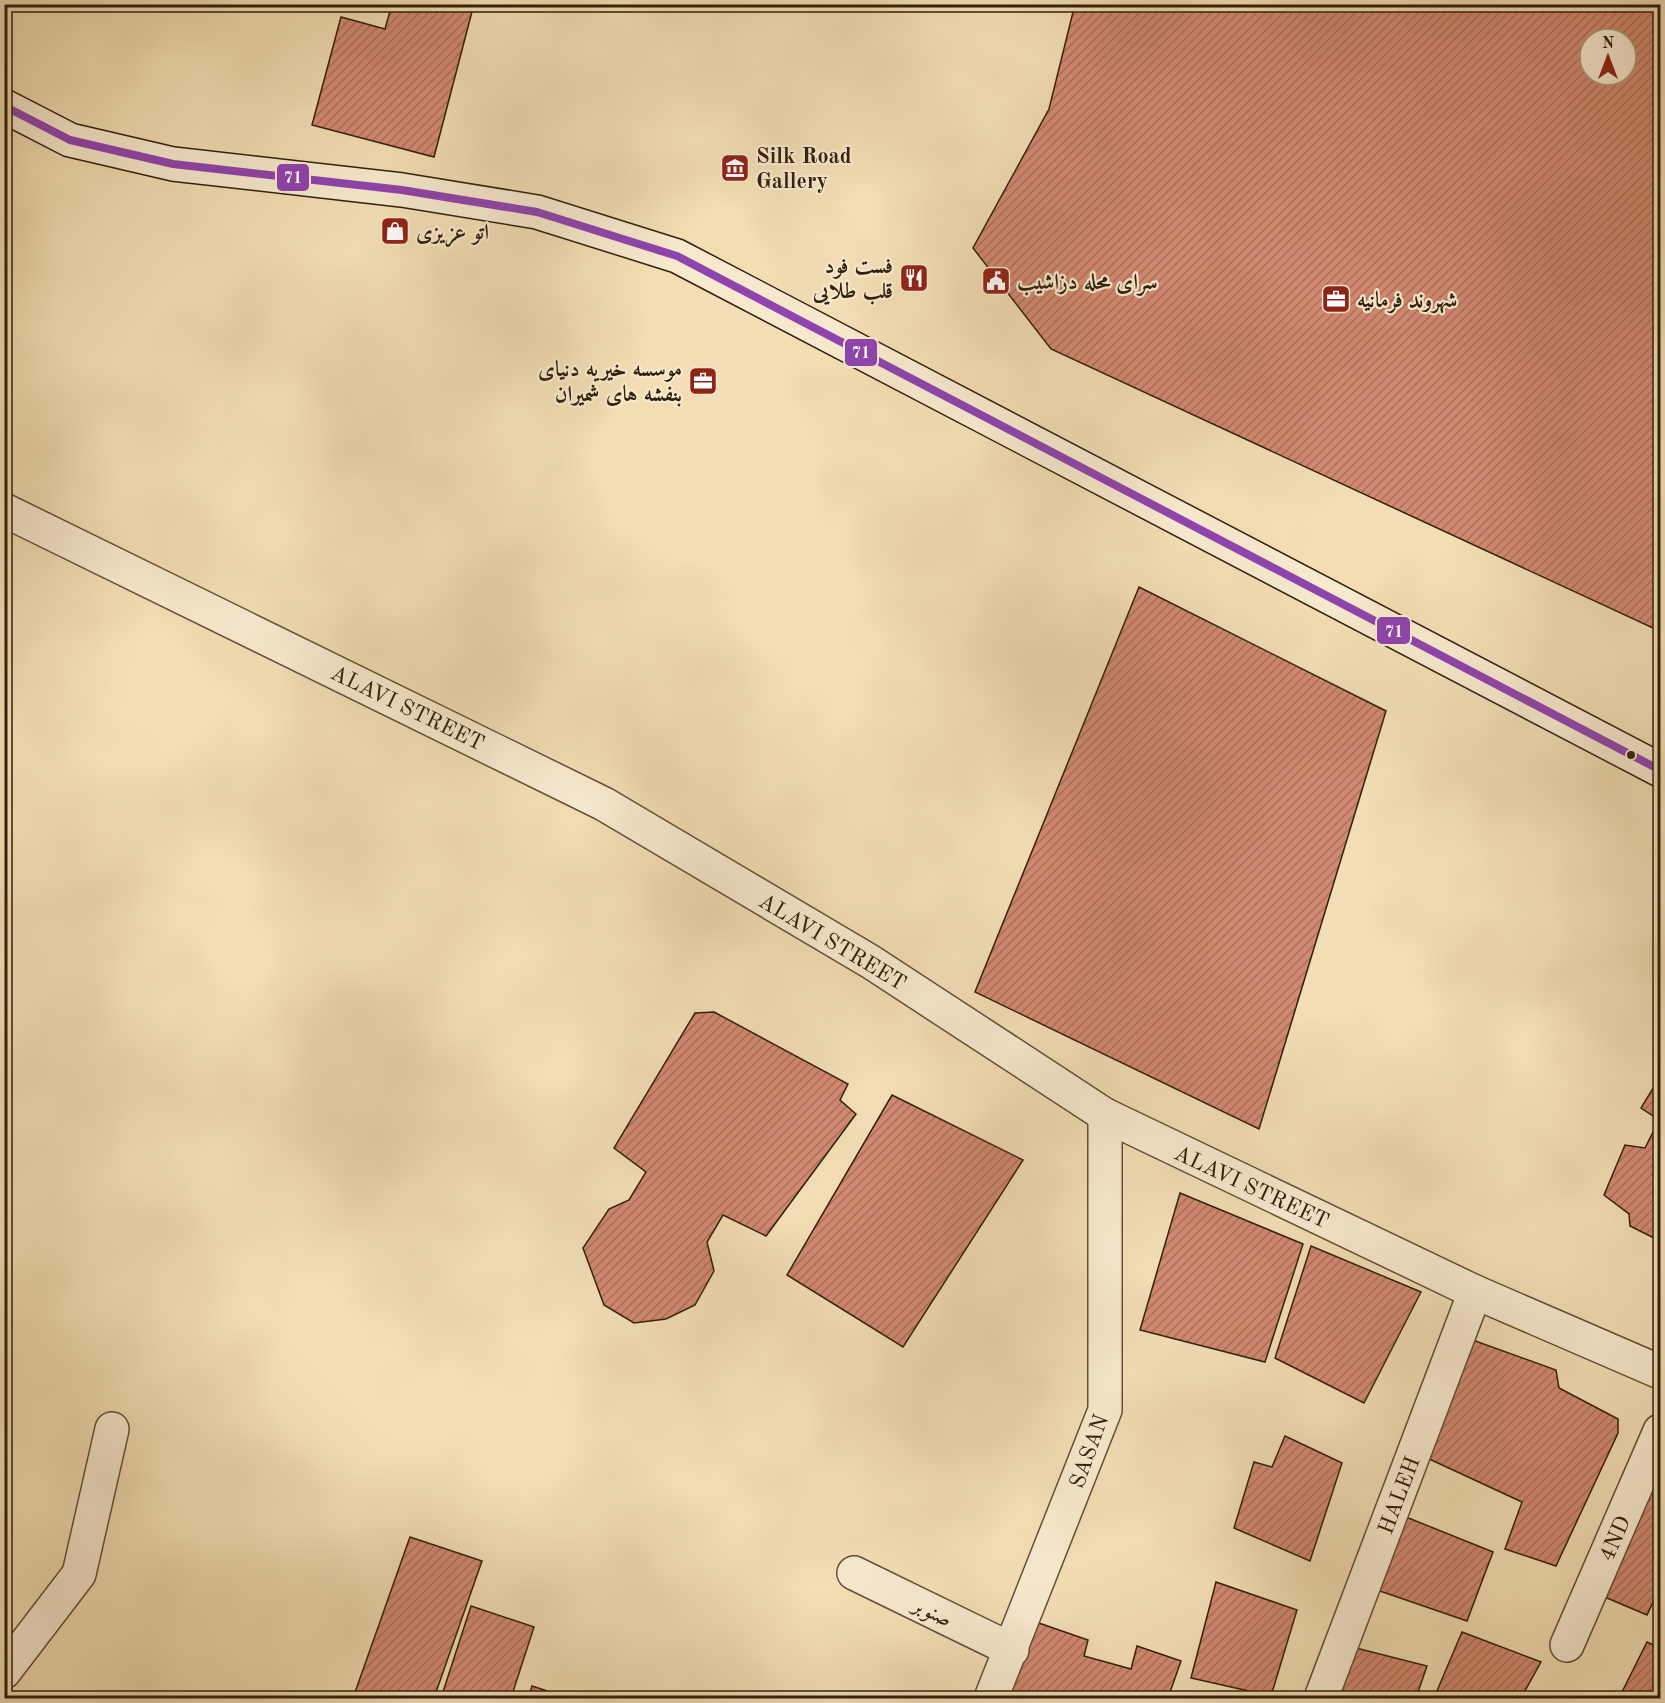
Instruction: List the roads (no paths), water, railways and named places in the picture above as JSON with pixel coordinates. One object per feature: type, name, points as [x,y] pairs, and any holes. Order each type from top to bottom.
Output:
[{"type":"street","points":[[4,106],[70,140],[173,164],[402,190],[537,212],[677,256],[1660,770]]},
{"type":"street","name":"ALAVI STREET","points":[[4,510],[604,804],[871,962],[1105,1115],[1475,1292],[1660,1372]]},
{"type":"street","name":"SASAN","points":[[991,1698],[1012,1650],[1105,1410],[1105,1115]]},
{"type":"street","name":"HALEH","points":[[1321,1698],[1475,1292]]},
{"type":"street","points":[[4,1672],[79,1574],[112,1429]]},
{"type":"street","name":"4ND","points":[[1567,1645],[1660,1431]]},
{"type":"street","name":"صنوبر","points":[[854,1573],[1012,1650]]},
{"type":"place","name":"Silk Road Gallery","points":[[735,168]]},
{"type":"place","name":"اتو عزیزی","points":[[395,231]]},
{"type":"place","name":"فست فود قلب طلایی","points":[[914,278]]},
{"type":"place","name":"سرای محله دزاشیب","points":[[996,281]]},
{"type":"place","name":"شهروند فرمانیه","points":[[1336,299]]},
{"type":"place","name":"موسسه خیریه دنیای بنفشه های شمیران","points":[[703,381]]}]
